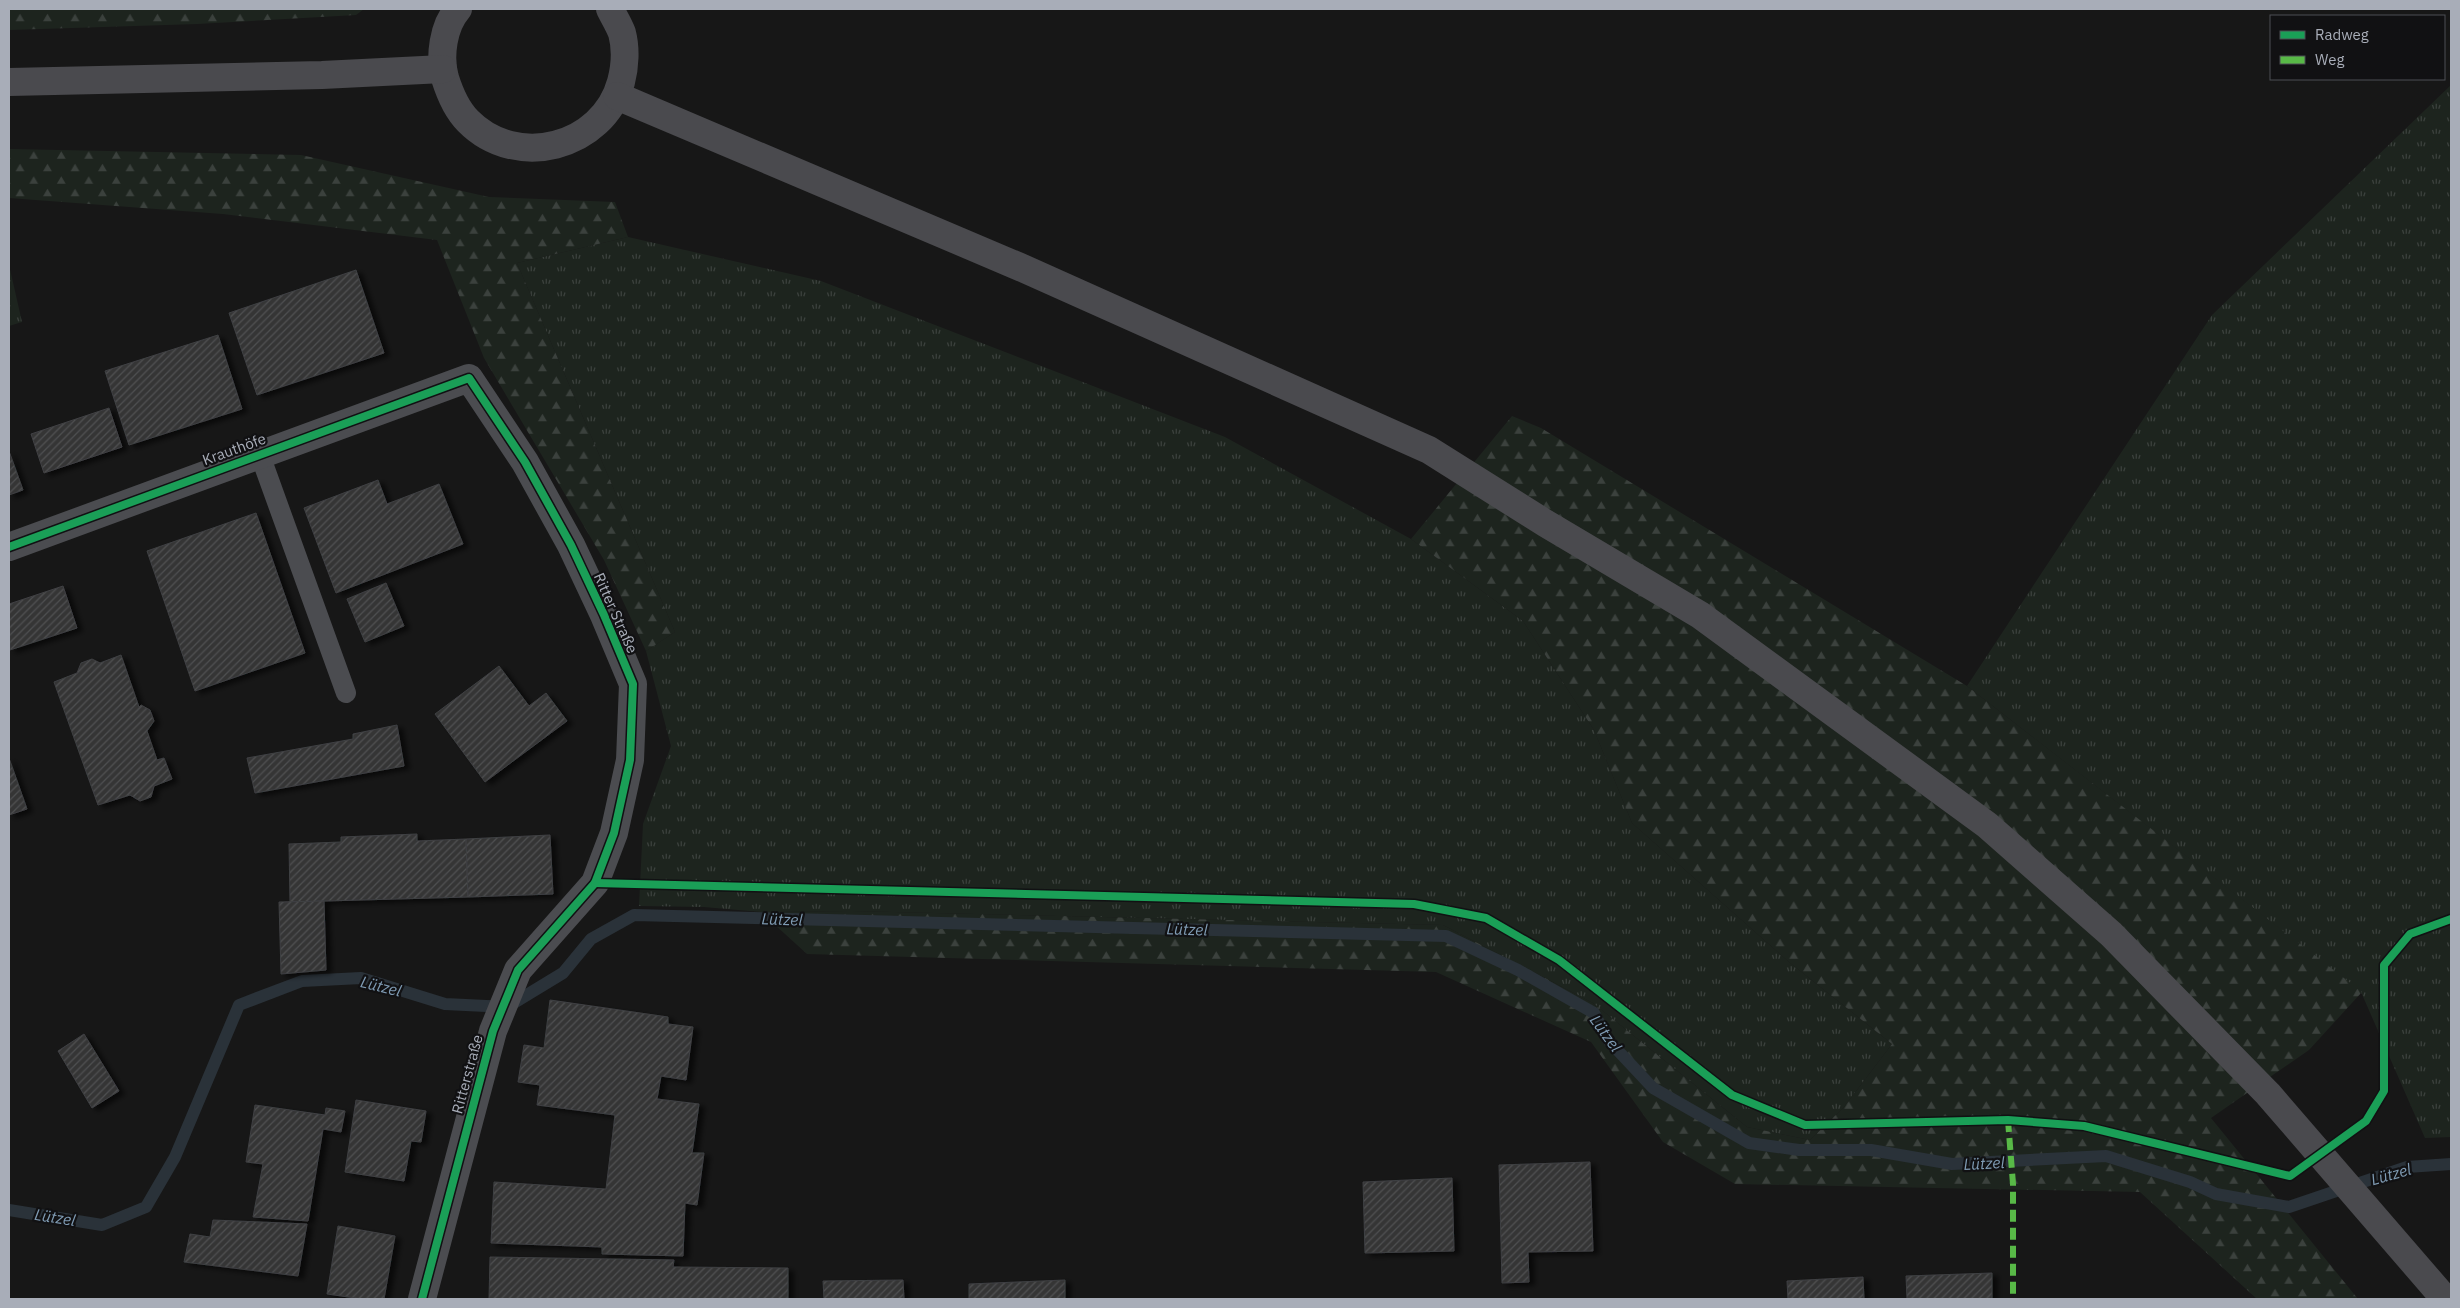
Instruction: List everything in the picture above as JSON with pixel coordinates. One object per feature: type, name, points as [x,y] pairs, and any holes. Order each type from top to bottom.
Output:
[{"type":"main road","points":[[458,9],[444,40],[443,70],[451,98],[468,121],[492,139],[520,148],[550,148],[577,138],[600,120],[617,96],[625,66],[622,34],[610,9]]},
{"type":"main road","points":[[9,82],[322,75],[443,70]]},
{"type":"main road","points":[[617,96],[1011,263],[1429,450],[1545,523],[1700,615],[1987,825],[2111,934],[2268,1094],[2413,1260],[2444,1299]]},
{"type":"street","name":"Krauthöfe","points":[[9,547],[469,378]]},
{"type":"street","name":"Ritter Straße","points":[[469,378],[525,462],[570,545],[604,615],[632,684],[630,760],[614,833],[595,883]]},
{"type":"street","name":"Ritterstraße","points":[[422,1299],[493,1031],[518,970],[595,883]]},
{"type":"lane","points":[[260,455],[346,693]]},
{"type":"green space","points":[[9,9],[364,9],[356,15],[197,24],[9,30]]},
{"type":"green space","points":[[2451,85],[2451,1137],[2425,1138],[2361,992],[1967,686],[2212,315]]},
{"type":"green space","points":[[9,149],[301,155],[489,197],[615,202],[628,237],[517,263],[675,632],[646,651],[604,560],[484,358],[437,240],[223,214],[9,198]]},
{"type":"green space","points":[[628,237],[821,281],[1225,437],[1411,539],[1523,621],[1594,730],[1632,823],[1789,962],[1892,1044],[1844,1107],[1810,1140],[1747,1127],[1593,1003],[1443,925],[851,911],[761,912],[704,907],[639,906],[643,824],[671,746],[646,651],[675,632],[517,263]]},
{"type":"green space","points":[[9,265],[22,322],[9,326]]},
{"type":"green space","points":[[1512,416],[1541,428],[1967,686],[2362,992],[2309,1050],[2211,1118],[2358,1299],[2257,1299],[2140,1192],[1735,1184],[1663,1142],[1591,1042],[1436,972],[807,954],[761,912],[851,911],[1443,925],[1593,1003],[1747,1127],[1810,1140],[1844,1107],[1892,1044],[1789,962],[1632,823],[1594,730],[1523,621],[1411,539]]},
{"type":"building","points":[[356,270],[384,353],[257,395],[229,313]]},
{"type":"building","points":[[218,335],[242,409],[129,445],[105,371]]},
{"type":"building","points":[[109,408],[122,447],[44,473],[31,434]]},
{"type":"building","points":[[9,451],[23,490],[9,495]]},
{"type":"building","points":[[378,480],[387,504],[439,484],[463,544],[336,593],[304,508]]},
{"type":"building","points":[[256,513],[305,653],[195,691],[147,551]]},
{"type":"building","points":[[386,583],[404,626],[365,642],[347,599]]},
{"type":"building","points":[[63,586],[77,628],[10,650],[9,604]]},
{"type":"building","points":[[121,655],[139,707],[141,705],[150,710],[154,721],[147,731],[157,760],[164,758],[172,779],[154,786],[151,797],[140,801],[130,795],[98,805],[54,682],[77,673],[81,663],[92,659],[100,663]]},
{"type":"building","points":[[499,666],[529,706],[546,693],[567,721],[485,782],[435,714]]},
{"type":"building","points":[[397,725],[404,766],[255,793],[247,758],[353,739],[353,734]]},
{"type":"building","points":[[9,758],[27,809],[9,815]]},
{"type":"building","points":[[417,834],[417,841],[466,839],[468,897],[290,902],[289,844],[341,842],[341,837]]},
{"type":"building","points":[[550,835],[553,894],[468,897],[466,839]]},
{"type":"building","points":[[324,901],[326,970],[281,974],[279,902]]},
{"type":"building","points":[[550,1000],[668,1017],[668,1024],[693,1027],[686,1080],[661,1076],[657,1099],[699,1104],[692,1153],[704,1153],[697,1205],[685,1203],[683,1256],[602,1254],[602,1247],[491,1243],[494,1182],[606,1189],[615,1115],[537,1105],[540,1085],[518,1082],[524,1045],[544,1048]]},
{"type":"building","points":[[84,1034],[119,1091],[92,1108],[58,1051]]},
{"type":"building","points":[[356,1100],[426,1111],[421,1142],[411,1141],[404,1181],[345,1172]]},
{"type":"building","points":[[255,1105],[325,1115],[326,1108],[345,1111],[341,1132],[323,1129],[308,1221],[253,1217],[263,1164],[246,1162]]},
{"type":"building","points":[[1590,1162],[1593,1251],[1528,1252],[1529,1282],[1502,1283],[1499,1165]]},
{"type":"building","points":[[1452,1178],[1454,1251],[1365,1253],[1363,1182]]},
{"type":"building","points":[[213,1220],[307,1224],[298,1276],[184,1262],[190,1234],[210,1237]]},
{"type":"building","points":[[338,1226],[395,1236],[384,1299],[363,1299],[327,1294]]},
{"type":"building","points":[[490,1257],[674,1260],[673,1267],[788,1268],[788,1299],[489,1299]]},
{"type":"building","points":[[1992,1273],[1992,1299],[1907,1299],[1906,1276]]},
{"type":"building","points":[[1863,1277],[1864,1299],[1788,1299],[1787,1281]]},
{"type":"building","points":[[903,1280],[904,1299],[824,1299],[823,1281]]},
{"type":"building","points":[[1065,1280],[1065,1299],[969,1299],[969,1284]]},
{"type":"waterway","name":"Lützel","points":[[9,1210],[102,1225],[146,1207],[175,1157],[239,1005],[302,981],[361,978],[445,1004],[507,1007],[563,973],[591,939],[634,915],[1446,936],[1518,970],[1594,1013],[1608,1040],[1653,1088],[1749,1143],[1799,1150],[1871,1150],[1952,1164],[2106,1156],[2190,1182],[2216,1194],[2289,1207],[2407,1167],[2451,1164]]},
{"type":"marked path","points":[[2008,1120],[2013,1184],[2013,1299]]},
{"type":"cycle path","points":[[9,547],[469,378],[525,462],[571,545],[604,615],[633,684],[630,760],[614,833],[595,883],[518,970],[493,1031],[422,1299]]},
{"type":"cycle path","points":[[595,883],[1414,904],[1486,918],[1559,960],[1732,1095],[1805,1125],[2008,1120],[2084,1126],[2290,1176],[2366,1121],[2384,1091],[2384,965],[2410,934],[2451,919]]}]
